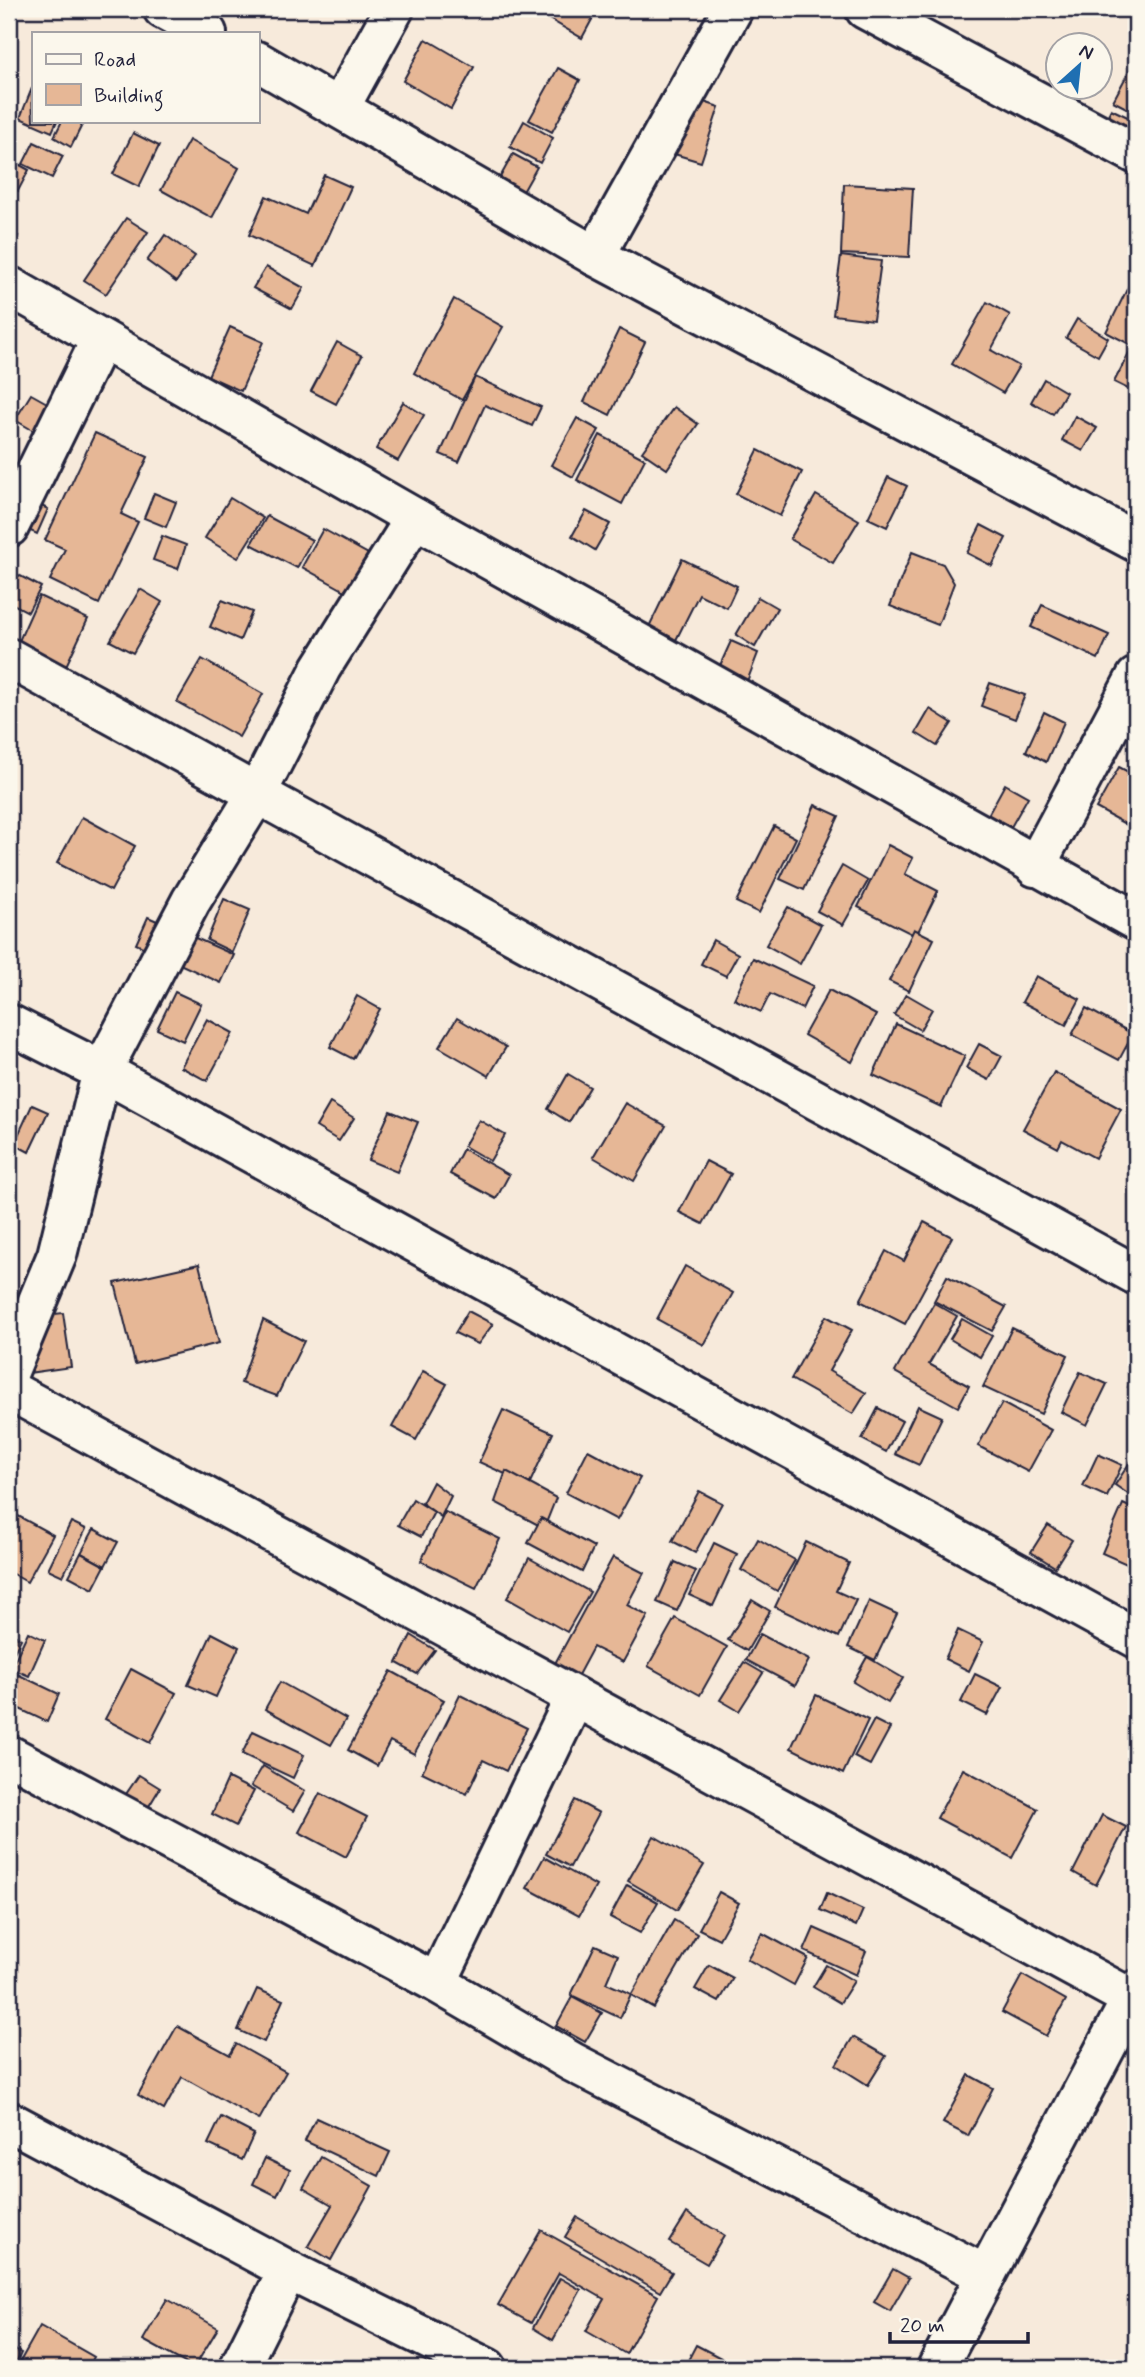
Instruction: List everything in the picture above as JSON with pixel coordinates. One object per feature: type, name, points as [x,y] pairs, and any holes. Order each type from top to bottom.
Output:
[{"type":"street","points":[[163,9],[205,32]]},
{"type":"street","points":[[340,107],[394,9]]},
{"type":"street","points":[[595,256],[733,9]]},
{"type":"street","points":[[865,9],[1136,154]]},
{"type":"street","points":[[259,62],[595,256],[1136,542]]},
{"type":"street","points":[[9,286],[415,519],[1136,921]]},
{"type":"street","points":[[9,527],[101,339]]},
{"type":"street","points":[[9,1371],[57,1255],[102,1071],[191,901],[256,795],[321,668],[415,519]]},
{"type":"street","points":[[9,657],[1136,1276]]},
{"type":"street","points":[[1035,867],[1136,677]]},
{"type":"street","points":[[9,1024],[102,1071],[1136,1637]]},
{"type":"street","points":[[9,1390],[1134,1995],[937,2368]]},
{"type":"street","points":[[437,1983],[575,1696]]},
{"type":"street","points":[[9,1755],[437,1983],[572,2062],[986,2275]]},
{"type":"street","points":[[9,2120],[288,2270],[487,2368]]},
{"type":"street","points":[[239,2368],[288,2270]]},
{"type":"building","points":[[532,9],[586,9],[595,14],[582,38]]},
{"type":"building","points":[[426,39],[474,67],[451,109],[403,81]]},
{"type":"building","points":[[1136,58],[1136,113],[1114,99]]},
{"type":"building","points":[[558,68],[580,80],[552,132],[529,120]]},
{"type":"building","points":[[32,88],[32,122],[57,122],[52,132],[20,118]]},
{"type":"building","points":[[689,97],[719,107],[701,162],[671,153]]},
{"type":"building","points":[[1111,109],[1136,121],[1136,146],[1098,134]]},
{"type":"building","points":[[524,121],[553,138],[540,163],[510,147]]},
{"type":"building","points":[[62,122],[84,122],[71,147],[54,137]]},
{"type":"building","points":[[133,133],[159,146],[139,187],[113,174]]},
{"type":"building","points":[[189,140],[239,168],[212,218],[161,190]]},
{"type":"building","points":[[34,142],[63,156],[52,178],[23,164]]},
{"type":"building","points":[[513,154],[537,167],[511,213],[488,199]]},
{"type":"building","points":[[9,159],[29,170],[18,191],[9,186]]},
{"type":"building","points":[[324,175],[351,187],[315,266],[249,235],[266,196],[306,214]]},
{"type":"building","points":[[844,184],[913,188],[909,257],[841,254]]},
{"type":"building","points":[[126,218],[148,232],[106,294],[84,280]]},
{"type":"building","points":[[9,232],[18,236],[9,256]]},
{"type":"building","points":[[165,235],[195,256],[176,282],[147,261]]},
{"type":"building","points":[[841,256],[881,261],[873,320],[833,315]]},
{"type":"building","points":[[266,267],[304,288],[292,309],[253,288]]},
{"type":"building","points":[[1130,283],[1136,286],[1136,334],[1131,345],[1106,332]]},
{"type":"building","points":[[454,299],[503,327],[462,400],[414,373]]},
{"type":"building","points":[[987,302],[1010,315],[991,350],[1019,366],[1003,393],[952,364]]},
{"type":"building","points":[[1077,319],[1108,338],[1098,356],[1066,338]]},
{"type":"building","points":[[230,327],[263,342],[241,391],[208,376]]},
{"type":"building","points":[[619,329],[645,342],[610,415],[584,402]]},
{"type":"building","points":[[337,342],[362,356],[336,404],[311,391]]},
{"type":"building","points":[[1129,353],[1136,357],[1136,393],[1114,382]]},
{"type":"building","points":[[475,377],[541,407],[532,426],[485,405],[459,462],[440,454]]},
{"type":"building","points":[[1044,379],[1066,392],[1053,414],[1031,402]]},
{"type":"building","points":[[31,394],[74,418],[58,445],[15,420]]},
{"type":"building","points":[[403,402],[424,415],[398,461],[376,449]]},
{"type":"building","points":[[674,407],[698,424],[667,469],[642,452]]},
{"type":"building","points":[[1075,416],[1097,428],[1083,451],[1062,440]]},
{"type":"building","points":[[577,418],[599,430],[573,477],[551,465]]},
{"type":"building","points":[[95,433],[148,457],[121,514],[138,522],[99,604],[50,580],[65,549],[45,540]]},
{"type":"building","points":[[600,435],[645,459],[622,504],[577,480]]},
{"type":"building","points":[[758,450],[802,472],[780,516],[736,494]]},
{"type":"building","points":[[888,477],[907,486],[887,527],[868,518]]},
{"type":"building","points":[[9,491],[48,509],[37,534],[9,521]]},
{"type":"building","points":[[154,493],[176,502],[166,527],[144,518]]},
{"type":"building","points":[[816,495],[859,520],[833,563],[790,539]]},
{"type":"building","points":[[230,498],[263,518],[238,558],[205,538]]},
{"type":"building","points":[[586,511],[610,524],[595,550],[572,536]]},
{"type":"building","points":[[267,516],[312,540],[297,568],[251,544]]},
{"type":"building","points":[[981,525],[1006,538],[992,566],[967,553]]},
{"type":"building","points":[[323,529],[368,554],[347,592],[302,567]]},
{"type":"building","points":[[162,536],[186,545],[178,569],[153,560]]},
{"type":"building","points":[[912,552],[943,564],[954,583],[938,625],[890,606]]},
{"type":"building","points":[[682,559],[737,586],[727,608],[699,594],[670,652],[643,639]]},
{"type":"building","points":[[9,570],[41,587],[28,612],[9,602]]},
{"type":"building","points":[[140,589],[162,602],[133,653],[110,641]]},
{"type":"building","points":[[39,596],[88,619],[66,666],[18,643]]},
{"type":"building","points":[[758,597],[777,608],[755,647],[736,635]]},
{"type":"building","points":[[222,600],[252,612],[240,640],[210,627]]},
{"type":"building","points":[[1042,605],[1109,635],[1098,659],[1031,627]]},
{"type":"building","points":[[731,641],[758,653],[746,684],[717,672]]},
{"type":"building","points":[[202,659],[263,694],[239,737],[177,702]]},
{"type":"building","points":[[990,683],[1025,695],[1015,719],[981,706]]},
{"type":"building","points":[[930,709],[952,723],[937,746],[916,733]]},
{"type":"building","points":[[1044,712],[1064,722],[1046,762],[1026,751]]},
{"type":"building","points":[[1119,767],[1136,776],[1136,830],[1096,808]]},
{"type":"building","points":[[1005,784],[1028,797],[1011,827],[988,815]]},
{"type":"building","points":[[815,805],[839,816],[804,890],[780,879]]},
{"type":"building","points":[[82,817],[135,846],[111,891],[57,863]]},
{"type":"building","points":[[774,826],[796,838],[759,913],[736,902]]},
{"type":"building","points":[[888,845],[913,858],[905,874],[938,891],[916,936],[858,907]]},
{"type":"building","points":[[842,866],[868,881],[843,925],[817,911]]},
{"type":"building","points":[[224,899],[250,910],[232,952],[207,940]]},
{"type":"building","points":[[788,907],[821,925],[800,964],[766,945]]},
{"type":"building","points":[[148,917],[234,955],[221,983],[136,944]]},
{"type":"building","points":[[914,929],[934,939],[909,991],[889,981]]},
{"type":"building","points":[[713,940],[738,954],[726,976],[701,964]]},
{"type":"building","points":[[753,958],[813,986],[802,1009],[770,994],[761,1012],[734,999]]},
{"type":"building","points":[[1036,976],[1080,999],[1066,1025],[1022,1002]]},
{"type":"building","points":[[829,990],[876,1015],[852,1062],[804,1035]]},
{"type":"building","points":[[175,992],[201,1004],[183,1041],[157,1029]]},
{"type":"building","points":[[906,994],[932,1009],[920,1030],[894,1015]]},
{"type":"building","points":[[357,996],[380,1009],[353,1059],[330,1047]]},
{"type":"building","points":[[1086,1008],[1133,1034],[1119,1060],[1072,1035]]},
{"type":"building","points":[[457,1018],[506,1047],[489,1076],[439,1047]]},
{"type":"building","points":[[207,1019],[233,1033],[207,1081],[181,1067]]},
{"type":"building","points":[[896,1024],[965,1056],[941,1107],[873,1075]]},
{"type":"building","points":[[979,1044],[1002,1056],[989,1080],[966,1068]]},
{"type":"building","points":[[1054,1072],[1121,1109],[1095,1158],[1062,1140],[1058,1148],[1023,1129]]},
{"type":"building","points":[[568,1074],[590,1087],[569,1122],[548,1109]]},
{"type":"building","points":[[330,1103],[354,1118],[339,1141],[316,1127]]},
{"type":"building","points":[[625,1103],[666,1126],[634,1181],[593,1157]]},
{"type":"building","points":[[32,1105],[48,1112],[29,1152],[14,1144]]},
{"type":"building","points":[[390,1111],[418,1122],[397,1172],[368,1160]]},
{"type":"building","points":[[479,1120],[505,1135],[490,1161],[464,1146]]},
{"type":"building","points":[[463,1149],[509,1175],[496,1199],[450,1174]]},
{"type":"building","points":[[706,1161],[731,1174],[703,1224],[679,1212]]},
{"type":"building","points":[[924,1222],[952,1237],[905,1324],[860,1301],[886,1251],[904,1261]]},
{"type":"building","points":[[199,1264],[219,1343],[135,1364],[115,1283]]},
{"type":"building","points":[[685,1266],[733,1293],[704,1345],[657,1319]]},
{"type":"building","points":[[947,1276],[1006,1307],[992,1331],[934,1301]]},
{"type":"building","points":[[934,1303],[957,1316],[929,1364],[969,1386],[958,1407],[895,1372]]},
{"type":"building","points":[[468,1311],[493,1324],[478,1344],[455,1333]]},
{"type":"building","points":[[63,1313],[71,1367],[28,1373],[20,1318]]},
{"type":"building","points":[[826,1316],[852,1330],[829,1371],[866,1393],[853,1414],[791,1379]]},
{"type":"building","points":[[962,1319],[992,1336],[980,1357],[950,1339]]},
{"type":"building","points":[[263,1320],[304,1341],[277,1396],[241,1383]]},
{"type":"building","points":[[1012,1328],[1068,1355],[1041,1414],[983,1387]]},
{"type":"building","points":[[1136,1370],[1136,1391],[1128,1387]]},
{"type":"building","points":[[423,1371],[447,1384],[416,1440],[392,1427]]},
{"type":"building","points":[[1080,1372],[1107,1384],[1087,1425],[1061,1412]]},
{"type":"building","points":[[1002,1403],[1051,1430],[1028,1472],[978,1446]]},
{"type":"building","points":[[918,1406],[942,1417],[919,1465],[895,1454]]},
{"type":"building","points":[[878,1408],[902,1421],[886,1452],[862,1439]]},
{"type":"building","points":[[503,1410],[553,1433],[529,1485],[479,1462]]},
{"type":"building","points":[[588,1450],[640,1478],[617,1520],[566,1493]]},
{"type":"building","points":[[1136,1453],[1136,1487],[1131,1496],[1115,1485]]},
{"type":"building","points":[[1098,1454],[1122,1465],[1107,1497],[1083,1486]]},
{"type":"building","points":[[506,1471],[556,1498],[544,1528],[495,1502]]},
{"type":"building","points":[[433,1482],[451,1496],[441,1517],[422,1503]]},
{"type":"building","points":[[699,1491],[722,1503],[695,1553],[672,1541]]},
{"type":"building","points":[[413,1499],[434,1512],[421,1537],[398,1525]]},
{"type":"building","points":[[1123,1504],[1136,1510],[1136,1549],[1129,1565],[1102,1553]]},
{"type":"building","points":[[9,1511],[53,1535],[27,1582],[9,1572]]},
{"type":"building","points":[[445,1512],[500,1539],[476,1588],[421,1561]]},
{"type":"building","points":[[541,1518],[594,1547],[582,1572],[528,1543]]},
{"type":"building","points":[[71,1522],[86,1529],[63,1576],[48,1569]]},
{"type":"building","points":[[1048,1525],[1072,1540],[1055,1567],[1031,1552]]},
{"type":"building","points":[[94,1529],[118,1542],[105,1566],[81,1553]]},
{"type":"building","points":[[758,1539],[795,1560],[777,1591],[741,1570]]},
{"type":"building","points":[[806,1542],[849,1563],[836,1591],[856,1600],[839,1637],[775,1607]]},
{"type":"building","points":[[714,1543],[737,1554],[713,1606],[689,1595]]},
{"type":"building","points":[[81,1553],[105,1566],[93,1589],[69,1576]]},
{"type":"building","points":[[613,1557],[644,1573],[627,1605],[648,1616],[623,1662],[593,1647],[570,1690],[547,1678]]},
{"type":"building","points":[[529,1558],[590,1592],[567,1632],[507,1598]]},
{"type":"building","points":[[675,1562],[696,1571],[677,1611],[657,1602]]},
{"type":"building","points":[[752,1600],[770,1611],[747,1651],[728,1640]]},
{"type":"building","points":[[869,1601],[897,1614],[875,1660],[848,1647]]},
{"type":"building","points":[[675,1618],[727,1647],[700,1695],[648,1666]]},
{"type":"building","points":[[958,1630],[983,1642],[969,1671],[945,1659]]},
{"type":"building","points":[[9,1632],[21,1639],[10,1660],[9,1659]]},
{"type":"building","points":[[28,1632],[45,1640],[29,1676],[11,1668]]},
{"type":"building","points":[[212,1633],[239,1647],[216,1697],[188,1685]]},
{"type":"building","points":[[760,1634],[809,1660],[795,1686],[746,1660]]},
{"type":"building","points":[[411,1635],[435,1650],[417,1674],[397,1663]]},
{"type":"building","points":[[867,1657],[903,1678],[888,1703],[853,1682]]},
{"type":"building","points":[[744,1662],[763,1673],[739,1711],[720,1700]]},
{"type":"building","points":[[131,1669],[176,1693],[150,1743],[105,1719]]},
{"type":"building","points":[[391,1671],[444,1700],[414,1754],[390,1741],[377,1766],[348,1750]]},
{"type":"building","points":[[15,1673],[59,1694],[47,1722],[9,1704],[9,1686]]},
{"type":"building","points":[[975,1674],[1002,1687],[987,1715],[961,1702]]},
{"type":"building","points":[[280,1682],[346,1719],[331,1745],[265,1709]]},
{"type":"building","points":[[460,1695],[527,1728],[506,1771],[483,1760],[467,1794],[422,1772]]},
{"type":"building","points":[[816,1695],[868,1720],[843,1774],[791,1748]]},
{"type":"building","points":[[874,1720],[890,1728],[870,1765],[854,1757]]},
{"type":"building","points":[[253,1731],[304,1755],[293,1778],[242,1754]]},
{"type":"building","points":[[263,1766],[305,1791],[293,1811],[251,1786]]},
{"type":"building","points":[[963,1769],[1038,1809],[1012,1858],[937,1818]]},
{"type":"building","points":[[139,1775],[160,1788],[146,1811],[124,1797]]},
{"type":"building","points":[[228,1778],[254,1791],[236,1826],[212,1814]]},
{"type":"building","points":[[320,1793],[367,1817],[346,1857],[299,1832]]},
{"type":"building","points":[[575,1800],[599,1813],[570,1867],[546,1854]]},
{"type":"building","points":[[1102,1815],[1126,1827],[1096,1885],[1073,1872]]},
{"type":"building","points":[[654,1836],[704,1865],[677,1910],[628,1881]]},
{"type":"building","points":[[544,1857],[596,1886],[579,1916],[527,1888]]},
{"type":"building","points":[[627,1885],[658,1902],[640,1933],[610,1917]]},
{"type":"building","points":[[719,1892],[739,1903],[719,1939],[699,1929]]},
{"type":"building","points":[[827,1893],[863,1910],[856,1926],[820,1910]]},
{"type":"building","points":[[674,1920],[697,1934],[654,2008],[631,1995]]},
{"type":"building","points":[[814,1928],[866,1951],[856,1975],[804,1951]]},
{"type":"building","points":[[762,1933],[808,1958],[794,1985],[747,1959]]},
{"type":"building","points":[[595,1945],[618,1955],[606,1983],[631,1994],[620,2018],[571,1995]]},
{"type":"building","points":[[709,1965],[733,1978],[719,2002],[695,1989]]},
{"type":"building","points":[[826,1965],[854,1981],[840,2003],[813,1987]]},
{"type":"building","points":[[1022,1975],[1066,2000],[1046,2036],[1002,2012]]},
{"type":"building","points":[[257,1989],[283,2000],[264,2042],[238,2030]]},
{"type":"building","points":[[572,1997],[602,2013],[585,2042],[556,2026]]},
{"type":"building","points":[[177,2026],[230,2055],[236,2044],[286,2072],[259,2120],[182,2077],[164,2110],[138,2095]]},
{"type":"building","points":[[853,2037],[886,2056],[868,2085],[836,2065]]},
{"type":"building","points":[[969,2075],[993,2088],[968,2136],[943,2123]]},
{"type":"building","points":[[221,2117],[254,2134],[242,2160],[208,2144]]},
{"type":"building","points":[[316,2118],[390,2152],[379,2176],[305,2141]]},
{"type":"building","points":[[321,2157],[372,2186],[331,2260],[308,2246],[332,2205],[303,2188]]},
{"type":"building","points":[[265,2158],[290,2170],[277,2196],[253,2184]]},
{"type":"building","points":[[687,2213],[724,2235],[707,2264],[669,2242]]},
{"type":"building","points":[[577,2217],[672,2272],[660,2292],[565,2237]]},
{"type":"building","points":[[541,2230],[658,2296],[626,2354],[586,2331],[604,2299],[559,2273],[531,2323],[498,2305]]},
{"type":"building","points":[[893,2269],[909,2278],[890,2311],[874,2302]]},
{"type":"building","points":[[560,2278],[581,2290],[553,2340],[533,2328]]},
{"type":"building","points":[[167,2299],[218,2328],[194,2368],[143,2340]]},
{"type":"building","points":[[40,2326],[94,2357],[88,2368],[17,2367]]},
{"type":"building","points":[[696,2345],[740,2368],[684,2368]]},
{"type":"building","points":[[9,2347],[21,2353],[14,2368],[9,2368]]}]
